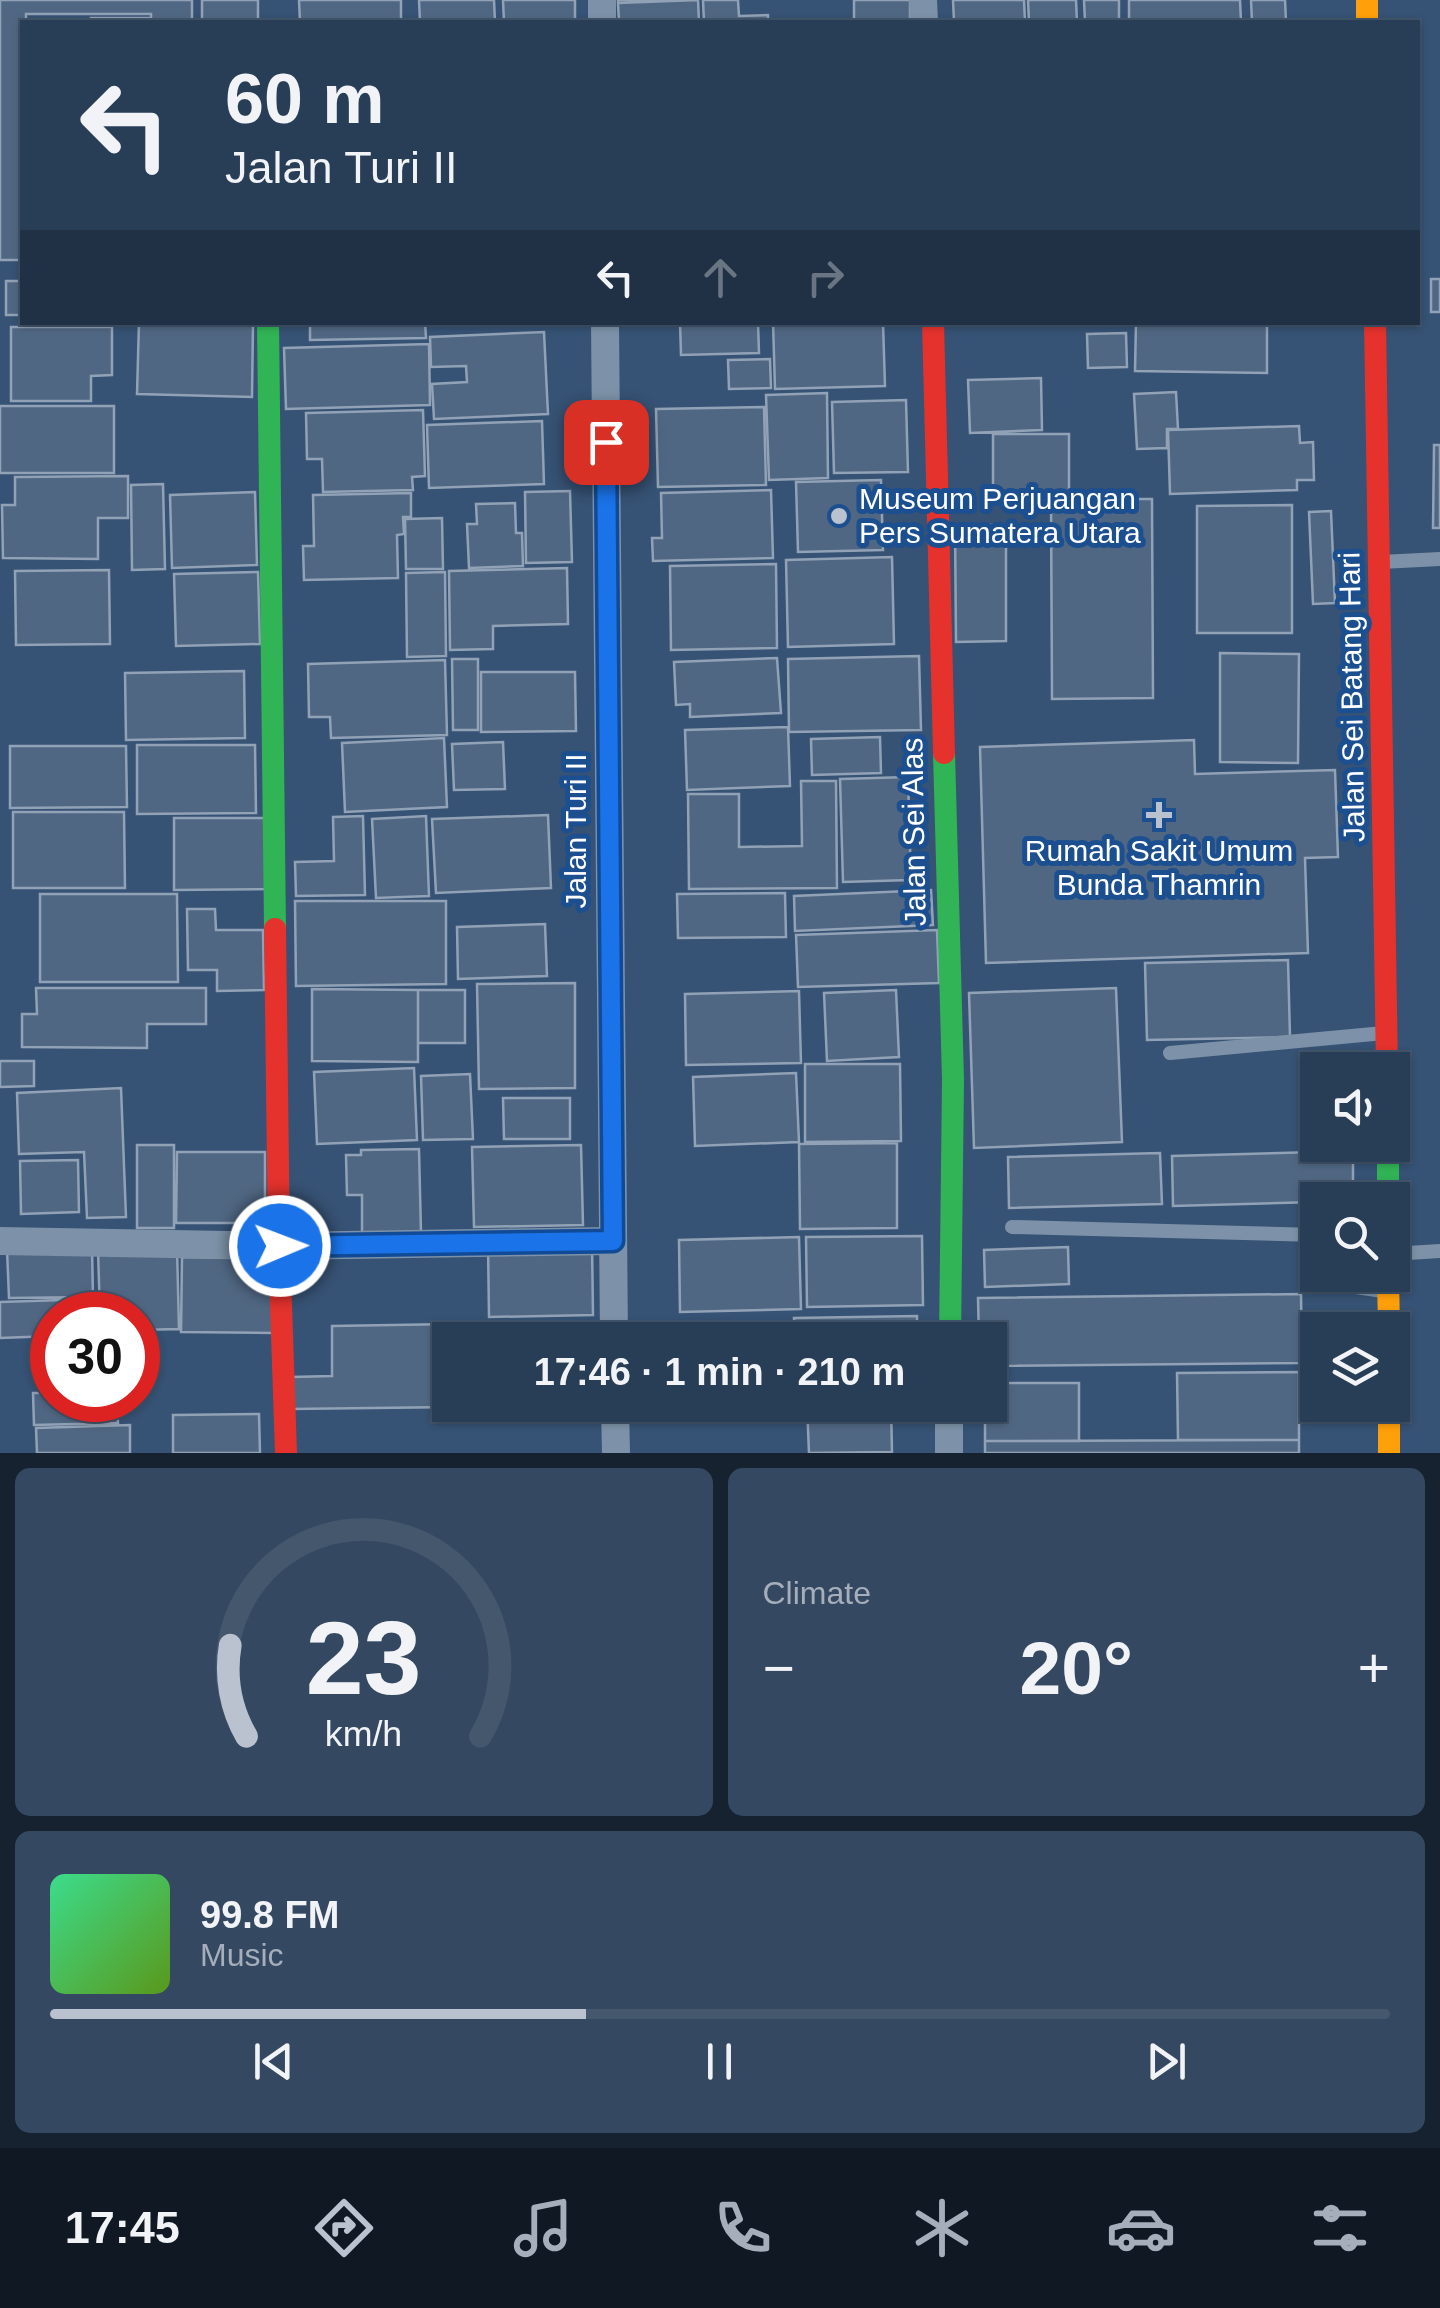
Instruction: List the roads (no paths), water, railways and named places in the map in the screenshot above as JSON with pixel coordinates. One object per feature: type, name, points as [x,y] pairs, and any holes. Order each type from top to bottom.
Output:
[{"type":"street","points":[[268,325],[286,1453]]},
{"type":"street","name":"Jalan Turi II","points":[[605,325],[614,1322]]},
{"type":"street","name":"Jalan Sei Alas","points":[[934,325],[953,1080],[950,1322]]},
{"type":"street","name":"Jalan Sei Batang Hari","points":[[1375,325],[1387,1052]]},
{"type":"street","points":[[0,1241],[280,1246],[613,1241]]},
{"type":"street","points":[[615,1422],[616,1453]]},
{"type":"street","points":[[949,1453],[950,1422]]},
{"type":"street","points":[[1389,1422],[1389,1453]]},
{"type":"lane","points":[[1381,562],[1440,559]]},
{"type":"lane","points":[[1170,1054],[1386,1033]]},
{"type":"lane","points":[[1012,1227],[1300,1235]]},
{"type":"lane","points":[[1410,1253],[1440,1251]]},
{"type":"place","name":"Museum Perjuangan Pers Sumatera Utara","points":[[839,516]]},
{"type":"place","name":"Rumah Sakit Umum Bunda Thamrin","points":[[1159,815]]}]
